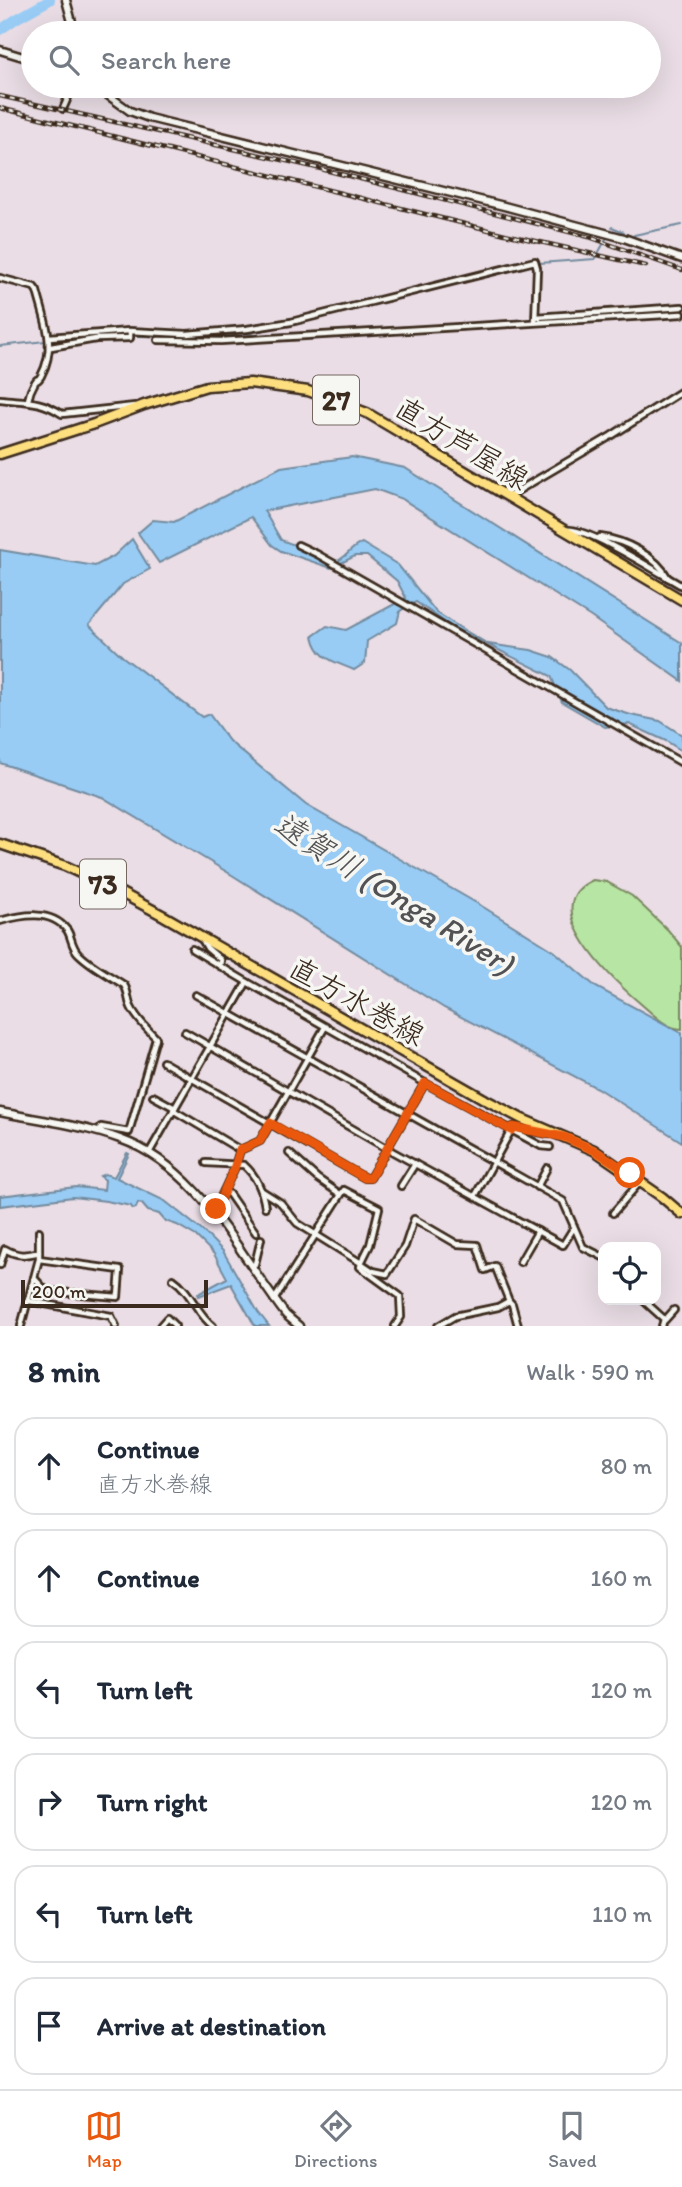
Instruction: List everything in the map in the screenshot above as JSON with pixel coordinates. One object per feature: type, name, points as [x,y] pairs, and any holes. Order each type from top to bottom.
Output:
[{"type":"main road","name":"直方芦屋線","points":[[0,454],[207,386],[250,383],[308,391],[367,413],[682,600]]},
{"type":"main road","name":"直方水巻線","points":[[0,844],[65,866],[110,887],[486,1100],[522,1119],[594,1150],[641,1181],[682,1214]]},
{"type":"street","points":[[66,0],[72,21]]},
{"type":"street","points":[[0,50],[21,56]]},
{"type":"street","points":[[63,109],[68,98]]},
{"type":"street","points":[[112,98],[130,111],[149,118],[539,215],[624,238],[682,259]]},
{"type":"street","points":[[50,341],[130,334],[187,334],[291,322],[535,261],[536,319],[682,307]]},
{"type":"street","points":[[0,278],[34,287],[50,341],[40,377],[33,385],[28,400]]},
{"type":"street","points":[[158,340],[221,341],[682,314]]},
{"type":"street","points":[[50,341],[130,334]]},
{"type":"street","points":[[508,497],[682,391]]},
{"type":"street","points":[[0,399],[28,400],[48,405],[62,414],[144,405]]},
{"type":"street","points":[[565,530],[572,529],[626,543],[662,566],[668,579]]},
{"type":"street","points":[[596,537],[682,586]]},
{"type":"street","points":[[298,545],[682,763]]},
{"type":"street","points":[[0,921],[20,915],[45,916],[59,922],[69,932],[73,948],[81,956],[124,985],[128,990],[130,1006],[156,1038],[129,1132],[101,1127],[100,1133]]},
{"type":"street","points":[[201,937],[207,948],[221,960],[220,966]]},
{"type":"street","points":[[192,949],[425,1083],[541,1146],[550,1147]]},
{"type":"street","points":[[149,1153],[247,982]]},
{"type":"street","points":[[196,995],[563,1201],[586,1250],[598,1255]]},
{"type":"street","points":[[213,1213],[240,1150],[260,1141],[325,1027]]},
{"type":"street","points":[[185,1032],[386,1148],[563,1245],[574,1228]]},
{"type":"street","points":[[163,1062],[365,1178],[370,1178],[425,1083]]},
{"type":"street","points":[[153,1096],[240,1150]]},
{"type":"street","points":[[0,1112],[122,1139],[149,1153],[197,1193],[274,1300],[299,1326]]},
{"type":"street","points":[[475,1196],[513,1127],[564,1137]]},
{"type":"street","points":[[289,1153],[317,1178],[341,1194]]},
{"type":"street","points":[[206,1163],[244,1165],[262,1191],[264,1206]]},
{"type":"street","points":[[401,1186],[415,1164]]},
{"type":"street","points":[[537,1187],[547,1168]]},
{"type":"street","points":[[613,1213],[641,1181]]},
{"type":"street","points":[[274,1300],[344,1189],[379,1208],[370,1245],[360,1267],[400,1296],[401,1317],[395,1326]]},
{"type":"street","points":[[224,1191],[229,1194],[256,1233]]},
{"type":"street","points":[[262,1191],[281,1203],[297,1223],[373,1271],[387,1274],[405,1246],[414,1219],[457,1244],[477,1245],[485,1270],[495,1266],[512,1304],[518,1326]]},
{"type":"street","points":[[21,1326],[38,1259],[39,1231]]},
{"type":"street","points":[[520,1262],[538,1231]]},
{"type":"street","points":[[251,1267],[255,1264],[261,1240]]},
{"type":"street","points":[[0,1265],[5,1249],[17,1256],[39,1252]]},
{"type":"street","points":[[34,1278],[46,1291],[118,1297],[120,1270],[38,1259]]},
{"type":"street","points":[[173,1279],[185,1288],[203,1318],[213,1326]]},
{"type":"street","points":[[29,1301],[111,1316],[116,1326]]},
{"type":"street","points":[[438,1326],[455,1315],[498,1307],[509,1301]]},
{"type":"street","points":[[647,1305],[663,1323],[674,1310]]},
{"type":"street","points":[[160,1326],[167,1318],[175,1326]]},
{"type":"green space","points":[[593,880],[607,882],[632,896],[682,947],[682,1029],[665,1024],[650,1012],[614,979],[585,944],[575,925],[572,907],[577,892]]},
{"type":"water","points":[[352,457],[405,468],[682,643],[682,681],[591,617],[402,499],[375,489],[264,511],[281,540],[337,561],[362,543],[398,565],[436,612],[459,627],[488,644],[531,650],[552,657],[570,670],[606,707],[660,721],[682,735],[682,751],[629,724],[605,727],[562,702],[551,676],[452,627],[416,602],[400,611],[397,623],[367,641],[365,663],[354,670],[328,658],[319,650],[313,636],[327,626],[346,630],[406,598],[397,581],[367,556],[355,556],[331,568],[281,551],[272,545],[251,517],[159,563],[138,533],[153,520],[174,522],[281,467]]},
{"type":"water","name":"遠賀川 (Onga River)","points":[[132,539],[150,569],[123,584],[89,625],[123,657],[202,717],[209,714],[229,741],[306,805],[554,951],[596,987],[682,1033],[682,1142],[597,1088],[444,1008],[102,797],[0,763],[0,550],[95,566],[114,556]]},
{"type":"water","points":[[127,1153],[129,1154],[117,1178],[165,1201],[204,1232],[223,1251],[269,1326],[255,1326],[231,1284],[199,1296],[198,1294],[227,1278],[214,1254],[196,1236],[165,1221],[159,1214],[148,1211],[142,1204],[138,1203],[133,1209],[131,1206],[106,1201],[73,1197],[0,1206],[0,1196],[76,1187],[104,1190],[105,1180],[100,1176],[105,1174],[114,1177]]},
{"type":"waterway","points":[[0,30],[50,0]]},
{"type":"waterway","points":[[634,235],[682,225]]},
{"type":"waterway","points":[[612,227],[624,232]]},
{"type":"waterway","points":[[478,278],[539,263],[595,259],[606,239]]},
{"type":"waterway","points":[[250,333],[425,291]]},
{"type":"waterway","points":[[100,335],[260,335],[682,310]]},
{"type":"waterway","points":[[0,346],[91,336]]},
{"type":"railway","points":[[0,96],[313,167],[589,237],[682,270]]},
{"type":"railway","points":[[0,108],[505,234],[646,266]]},
{"type":"route","points":[[216,1209],[240,1150],[260,1141],[270,1123],[365,1178],[370,1178],[425,1083],[511,1130],[513,1127],[564,1137],[594,1150],[630,1173]]}]
